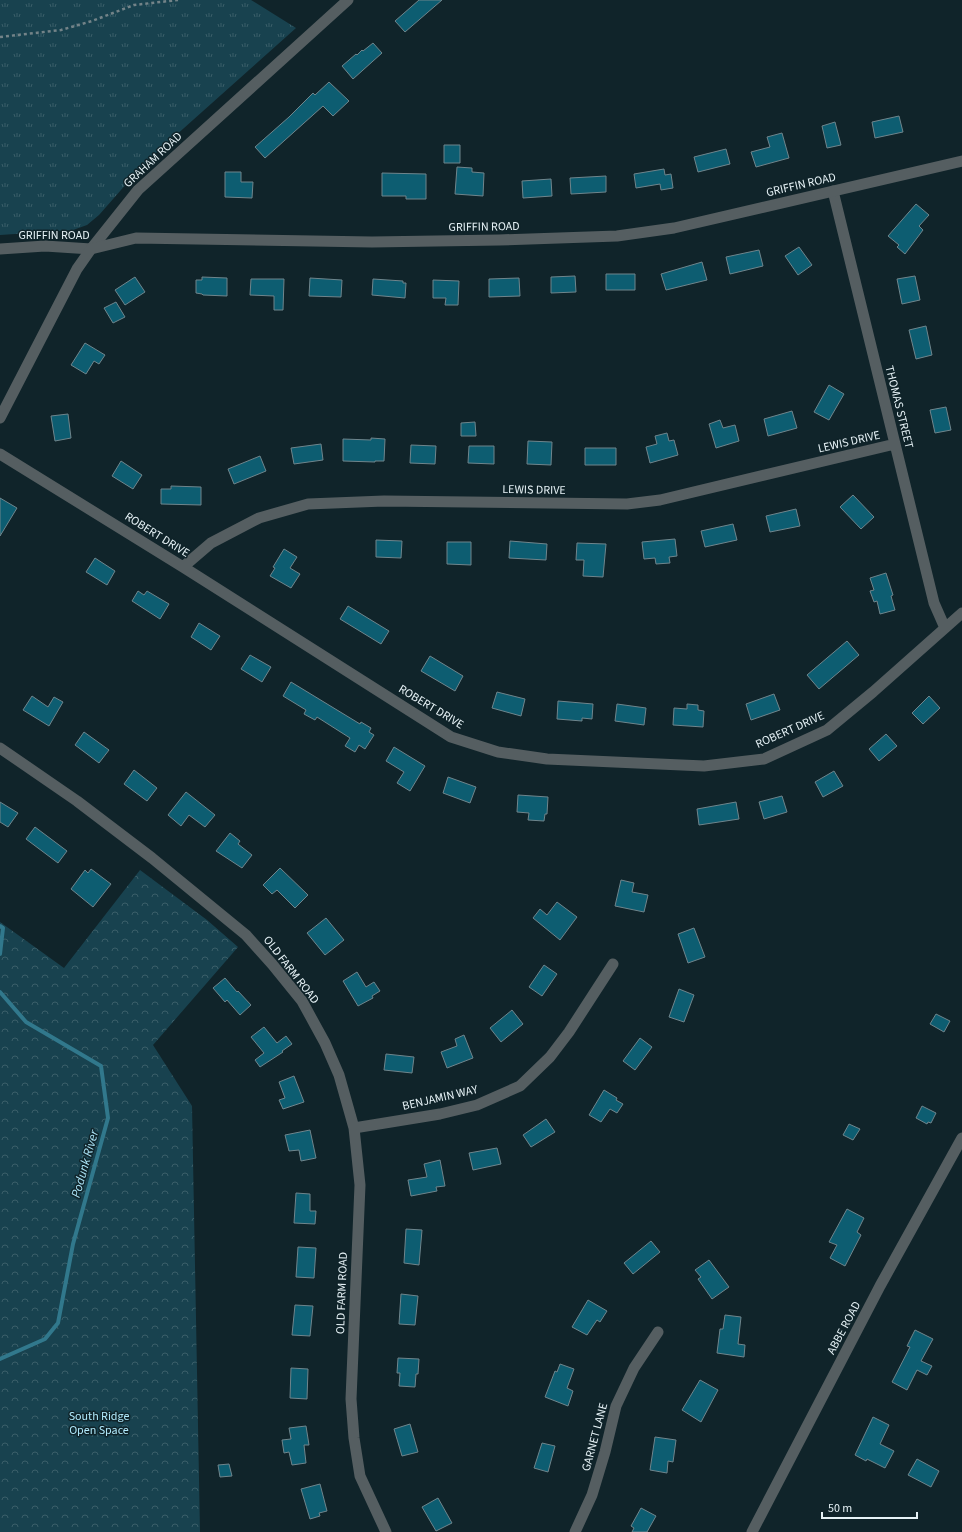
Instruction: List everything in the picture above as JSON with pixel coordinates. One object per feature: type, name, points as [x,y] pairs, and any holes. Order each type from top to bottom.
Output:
[{"type":"street","name":"GRAHAM ROAD","points":[[0,418],[77,269],[138,190],[348,0]]},
{"type":"street","name":"GRIFFIN ROAD","points":[[0,249],[45,246],[91,249],[136,238],[372,242],[617,236],[674,228],[962,161]]},
{"type":"street","name":"THOMAS STREET","points":[[833,191],[934,603],[945,628]]},
{"type":"street","name":"LEWIS DRIVE","points":[[182,567],[211,543],[258,518],[308,504],[384,501],[627,504],[660,500],[895,444]]},
{"type":"street","name":"ROBERT DRIVE","points":[[0,454],[451,737],[498,752],[547,759],[704,766],[764,759],[827,730],[873,692],[962,613]]},
{"type":"street","name":"OLD FARM ROAD","points":[[0,748],[77,801],[152,858],[246,935],[302,1001],[325,1043],[339,1074],[354,1128],[360,1185],[351,1399],[354,1438],[360,1476],[386,1532]]},
{"type":"street","name":"BENJAMIN WAY","points":[[354,1128],[440,1114],[476,1105],[520,1086],[555,1051],[613,964]]},
{"type":"street","name":"ABBE ROAD","points":[[752,1532],[880,1286],[962,1138]]},
{"type":"street","name":"GARNET LANE","points":[[576,1532],[592,1495],[605,1452],[616,1406],[634,1368],[658,1332]]},
{"type":"path","points":[[0,37],[61,30],[92,21],[134,5],[178,0]]},
{"type":"green space","points":[[0,0],[251,0],[296,28],[156,153],[135,174],[99,215],[87,225],[73,230],[0,235]]},
{"type":"green space","name":"South Ridge Open Space","points":[[140,870],[207,920],[238,947],[153,1045],[192,1106],[200,1532],[0,1532],[0,922],[64,968]]},
{"type":"building","points":[[419,0],[442,0],[405,32],[395,21]]},
{"type":"building","points":[[373,43],[382,53],[353,79],[342,66],[356,54],[357,55]]},
{"type":"building","points":[[329,82],[349,101],[333,116],[323,106],[265,158],[255,147],[289,117],[313,93],[315,95]]},
{"type":"building","points":[[899,116],[903,132],[875,138],[872,122]]},
{"type":"building","points":[[835,122],[841,145],[827,148],[822,126]]},
{"type":"building","points":[[782,133],[789,158],[756,167],[751,152],[770,147],[767,137]]},
{"type":"building","points":[[444,145],[460,145],[460,163],[444,163]]},
{"type":"building","points":[[726,149],[730,164],[698,172],[694,157]]},
{"type":"building","points":[[457,167],[472,168],[472,172],[484,173],[483,196],[455,194]]},
{"type":"building","points":[[664,169],[665,175],[671,174],[673,188],[661,190],[660,184],[636,188],[634,174]]},
{"type":"building","points":[[225,172],[241,172],[241,182],[253,182],[252,198],[225,197]]},
{"type":"building","points":[[382,173],[426,174],[426,199],[406,199],[406,196],[382,196]]},
{"type":"building","points":[[606,176],[606,192],[571,194],[570,178]]},
{"type":"building","points":[[551,179],[552,196],[523,198],[522,181]]},
{"type":"building","points":[[916,204],[929,215],[919,226],[923,230],[905,254],[897,247],[899,245],[888,236]]},
{"type":"building","points":[[799,247],[812,265],[798,275],[785,256]]},
{"type":"building","points":[[759,250],[763,266],[730,274],[726,257]]},
{"type":"building","points":[[702,262],[707,280],[666,290],[661,274]]},
{"type":"building","points":[[606,274],[635,274],[635,290],[606,290]]},
{"type":"building","points":[[575,276],[576,292],[551,293],[551,277]]},
{"type":"building","points":[[915,276],[920,300],[902,304],[897,279]]},
{"type":"building","points":[[135,277],[145,292],[125,305],[115,290]]},
{"type":"building","points":[[202,277],[227,278],[227,296],[203,295],[196,293],[196,280],[202,280]]},
{"type":"building","points":[[310,278],[342,280],[341,297],[309,296]]},
{"type":"building","points":[[519,278],[520,296],[489,297],[489,279]]},
{"type":"building","points":[[251,279],[284,279],[283,310],[274,310],[274,296],[250,295]]},
{"type":"building","points":[[373,279],[403,281],[403,283],[406,283],[405,298],[372,295]]},
{"type":"building","points":[[433,280],[459,281],[458,305],[445,305],[446,298],[433,298]]},
{"type":"building","points":[[116,302],[125,317],[113,323],[104,308]]},
{"type":"building","points":[[926,326],[932,355],[916,359],[909,330]]},
{"type":"building","points":[[85,343],[105,355],[99,364],[94,361],[86,374],[71,365]]},
{"type":"building","points":[[829,385],[844,394],[829,420],[814,412]]},
{"type":"building","points":[[946,407],[951,430],[935,433],[930,410]]},
{"type":"building","points":[[792,411],[797,428],[768,436],[764,419]]},
{"type":"building","points":[[68,414],[71,438],[55,441],[51,416]]},
{"type":"building","points":[[720,420],[723,428],[735,425],[739,441],[716,448],[709,424]]},
{"type":"building","points":[[475,422],[476,436],[461,436],[461,423]]},
{"type":"building","points":[[667,433],[669,441],[674,440],[678,455],[650,463],[646,447],[657,444],[655,436]]},
{"type":"building","points":[[371,438],[385,439],[384,461],[343,461],[343,439],[371,440]]},
{"type":"building","points":[[528,441],[552,442],[551,465],[527,464]]},
{"type":"building","points":[[321,444],[323,460],[294,464],[291,448]]},
{"type":"building","points":[[411,445],[436,446],[435,464],[410,463]]},
{"type":"building","points":[[469,446],[494,446],[494,464],[468,463]]},
{"type":"building","points":[[585,448],[616,448],[616,465],[585,465]]},
{"type":"building","points":[[260,456],[266,471],[234,484],[228,469]]},
{"type":"building","points":[[121,461],[142,475],[133,489],[112,476]]},
{"type":"building","points":[[171,486],[201,487],[201,505],[161,504],[161,489],[171,489]]},
{"type":"building","points":[[853,495],[874,517],[861,529],[840,507]]},
{"type":"building","points":[[0,498],[17,508],[0,536]]},
{"type":"building","points":[[796,509],[800,526],[770,532],[766,516]]},
{"type":"building","points":[[733,524],[737,540],[705,547],[701,531]]},
{"type":"building","points":[[675,539],[677,556],[669,557],[670,563],[656,564],[655,558],[644,559],[642,542]]},
{"type":"building","points":[[376,540],[402,541],[401,558],[376,557]]},
{"type":"building","points":[[510,541],[547,544],[546,560],[509,558]]},
{"type":"building","points":[[447,542],[471,542],[471,565],[447,564]]},
{"type":"building","points":[[577,543],[606,544],[603,577],[583,576],[584,560],[576,560]]},
{"type":"building","points":[[284,549],[297,557],[290,568],[300,574],[291,588],[270,576],[275,568],[273,567]]},
{"type":"building","points":[[95,558],[115,571],[107,585],[86,572]]},
{"type":"building","points":[[886,573],[893,595],[891,596],[895,610],[880,614],[877,601],[874,602],[870,591],[874,590],[870,578]]},
{"type":"building","points":[[138,591],[144,595],[147,591],[169,604],[160,619],[132,601]]},
{"type":"building","points":[[348,606],[389,631],[381,644],[340,619]]},
{"type":"building","points":[[199,623],[220,636],[211,650],[191,637]]},
{"type":"building","points":[[847,641],[859,655],[819,689],[807,675]]},
{"type":"building","points":[[250,655],[271,667],[262,682],[241,669]]},
{"type":"building","points":[[430,656],[463,676],[455,691],[421,671]]},
{"type":"building","points":[[291,682],[360,724],[361,722],[371,728],[369,732],[374,735],[365,749],[359,745],[355,752],[345,746],[350,738],[317,717],[315,720],[304,714],[306,710],[283,696]]},
{"type":"building","points":[[497,692],[525,699],[521,716],[492,708]]},
{"type":"building","points":[[774,694],[780,710],[751,720],[746,704]]},
{"type":"building","points":[[32,696],[48,707],[54,697],[63,702],[49,726],[23,710]]},
{"type":"building","points":[[929,696],[940,708],[923,724],[912,713]]},
{"type":"building","points":[[558,701],[593,704],[592,719],[582,718],[582,721],[557,719]]},
{"type":"building","points":[[617,704],[646,708],[644,725],[615,721]]},
{"type":"building","points":[[687,704],[698,705],[698,710],[704,711],[703,727],[673,725],[674,708],[687,709]]},
{"type":"building","points":[[84,732],[109,750],[99,763],[75,745]]},
{"type":"building","points":[[886,734],[897,746],[879,761],[869,749]]},
{"type":"building","points":[[394,747],[425,766],[410,791],[397,783],[404,772],[386,761]]},
{"type":"building","points":[[134,770],[157,788],[147,801],[124,784]]},
{"type":"building","points":[[834,771],[843,786],[823,797],[815,782]]},
{"type":"building","points":[[448,777],[476,787],[470,803],[443,793]]},
{"type":"building","points":[[186,792],[215,815],[205,827],[189,815],[181,826],[168,815]]},
{"type":"building","points":[[518,795],[548,797],[547,814],[545,814],[544,821],[528,820],[529,813],[517,812]]},
{"type":"building","points":[[782,796],[787,812],[764,819],[759,802]]},
{"type":"building","points":[[0,802],[18,813],[8,827],[0,822]]},
{"type":"building","points":[[736,802],[739,819],[699,825],[697,809]]},
{"type":"building","points":[[35,827],[67,851],[58,863],[26,839]]},
{"type":"building","points":[[230,833],[240,841],[238,844],[252,855],[242,868],[216,851]]},
{"type":"building","points":[[280,868],[308,895],[295,908],[277,890],[272,894],[263,885]]},
{"type":"building","points":[[91,869],[111,884],[93,907],[71,889],[85,870],[88,873]]},
{"type":"building","points":[[621,880],[634,883],[632,892],[648,895],[644,912],[615,906]]},
{"type":"building","points":[[557,902],[577,917],[560,940],[533,918],[540,909],[547,915]]},
{"type":"building","points":[[326,918],[344,940],[325,955],[307,933]]},
{"type":"building","points":[[694,928],[705,957],[688,963],[678,934]]},
{"type":"building","points":[[544,965],[557,974],[542,996],[529,987]]},
{"type":"building","points":[[357,972],[366,987],[374,982],[380,991],[372,996],[373,998],[358,1006],[343,981]]},
{"type":"building","points":[[225,978],[251,1005],[240,1015],[227,1000],[225,1002],[213,988]]},
{"type":"building","points":[[679,989],[694,995],[684,1022],[669,1017]]},
{"type":"building","points":[[512,1010],[523,1024],[501,1042],[490,1028]]},
{"type":"building","points":[[936,1014],[950,1021],[944,1032],[930,1024]]},
{"type":"building","points":[[264,1027],[277,1043],[286,1036],[292,1044],[282,1051],[283,1052],[260,1067],[255,1060],[264,1053],[251,1037]]},
{"type":"building","points":[[464,1035],[473,1058],[447,1068],[441,1052],[457,1046],[455,1039]]},
{"type":"building","points":[[640,1038],[652,1047],[635,1070],[623,1061]]},
{"type":"building","points":[[386,1054],[414,1057],[412,1073],[384,1070]]},
{"type":"building","points":[[294,1076],[304,1102],[283,1109],[279,1100],[285,1098],[279,1082]]},
{"type":"building","points":[[604,1090],[617,1098],[616,1100],[623,1104],[617,1113],[610,1109],[601,1122],[589,1115]]},
{"type":"building","points":[[922,1106],[936,1113],[931,1123],[928,1122],[927,1124],[916,1118]]},
{"type":"building","points":[[546,1119],[555,1132],[531,1147],[523,1135]]},
{"type":"building","points":[[849,1124],[860,1129],[853,1140],[843,1135]]},
{"type":"building","points":[[310,1130],[316,1158],[301,1161],[299,1150],[289,1151],[285,1135]]},
{"type":"building","points":[[497,1148],[501,1164],[473,1170],[469,1153]]},
{"type":"building","points":[[440,1160],[445,1186],[436,1187],[437,1191],[411,1196],[408,1180],[427,1177],[424,1164]]},
{"type":"building","points":[[296,1193],[310,1194],[310,1211],[316,1211],[315,1224],[294,1223]]},
{"type":"building","points":[[847,1209],[864,1218],[857,1232],[861,1235],[845,1266],[830,1258],[837,1245],[829,1242]]},
{"type":"building","points":[[406,1229],[422,1230],[419,1265],[404,1263]]},
{"type":"building","points":[[651,1241],[660,1252],[633,1274],[624,1263]]},
{"type":"building","points":[[298,1247],[316,1248],[314,1278],[296,1277]]},
{"type":"building","points":[[709,1260],[729,1287],[712,1299],[698,1279],[701,1277],[695,1270]]},
{"type":"building","points":[[401,1294],[418,1296],[415,1325],[399,1324]]},
{"type":"building","points":[[588,1300],[607,1311],[600,1322],[597,1320],[587,1335],[572,1327]]},
{"type":"building","points":[[295,1305],[313,1306],[310,1336],[292,1335]]},
{"type":"building","points":[[725,1315],[741,1317],[738,1344],[745,1345],[744,1357],[717,1353],[720,1329],[723,1329]]},
{"type":"building","points":[[915,1330],[933,1339],[921,1361],[932,1366],[927,1375],[917,1370],[907,1390],[892,1382],[910,1347],[907,1346]]},
{"type":"building","points":[[398,1358],[419,1359],[415,1387],[399,1386],[400,1373],[397,1373]]},
{"type":"building","points":[[560,1364],[574,1369],[567,1388],[573,1391],[568,1406],[545,1397],[555,1371],[557,1372]]},
{"type":"building","points":[[291,1368],[308,1369],[307,1399],[290,1398]]},
{"type":"building","points":[[700,1380],[718,1390],[701,1422],[682,1410]]},
{"type":"building","points":[[873,1417],[889,1425],[880,1444],[894,1451],[885,1468],[855,1455]]},
{"type":"building","points":[[410,1424],[418,1452],[402,1456],[394,1429]]},
{"type":"building","points":[[306,1426],[309,1445],[304,1445],[306,1463],[292,1465],[289,1452],[284,1453],[282,1440],[291,1439],[289,1428]]},
{"type":"building","points":[[655,1437],[676,1440],[673,1462],[668,1461],[667,1473],[650,1470]]},
{"type":"building","points":[[542,1443],[555,1446],[548,1472],[534,1468]]},
{"type":"building","points":[[917,1459],[939,1471],[931,1487],[908,1475]]},
{"type":"building","points":[[229,1464],[232,1476],[220,1477],[218,1465]]},
{"type":"building","points":[[320,1484],[327,1511],[319,1513],[320,1516],[310,1519],[301,1489]]},
{"type":"building","points":[[438,1498],[452,1523],[436,1531],[422,1507]]},
{"type":"building","points":[[641,1508],[656,1516],[647,1532],[632,1532],[634,1528],[631,1526]]},
{"type":"waterway","name":"Podunk River","points":[[0,926],[3,928],[0,954]]},
{"type":"waterway","name":"Podunk River","points":[[0,992],[26,1022],[101,1066],[108,1118],[73,1244],[58,1323],[45,1339],[0,1359]]}]
